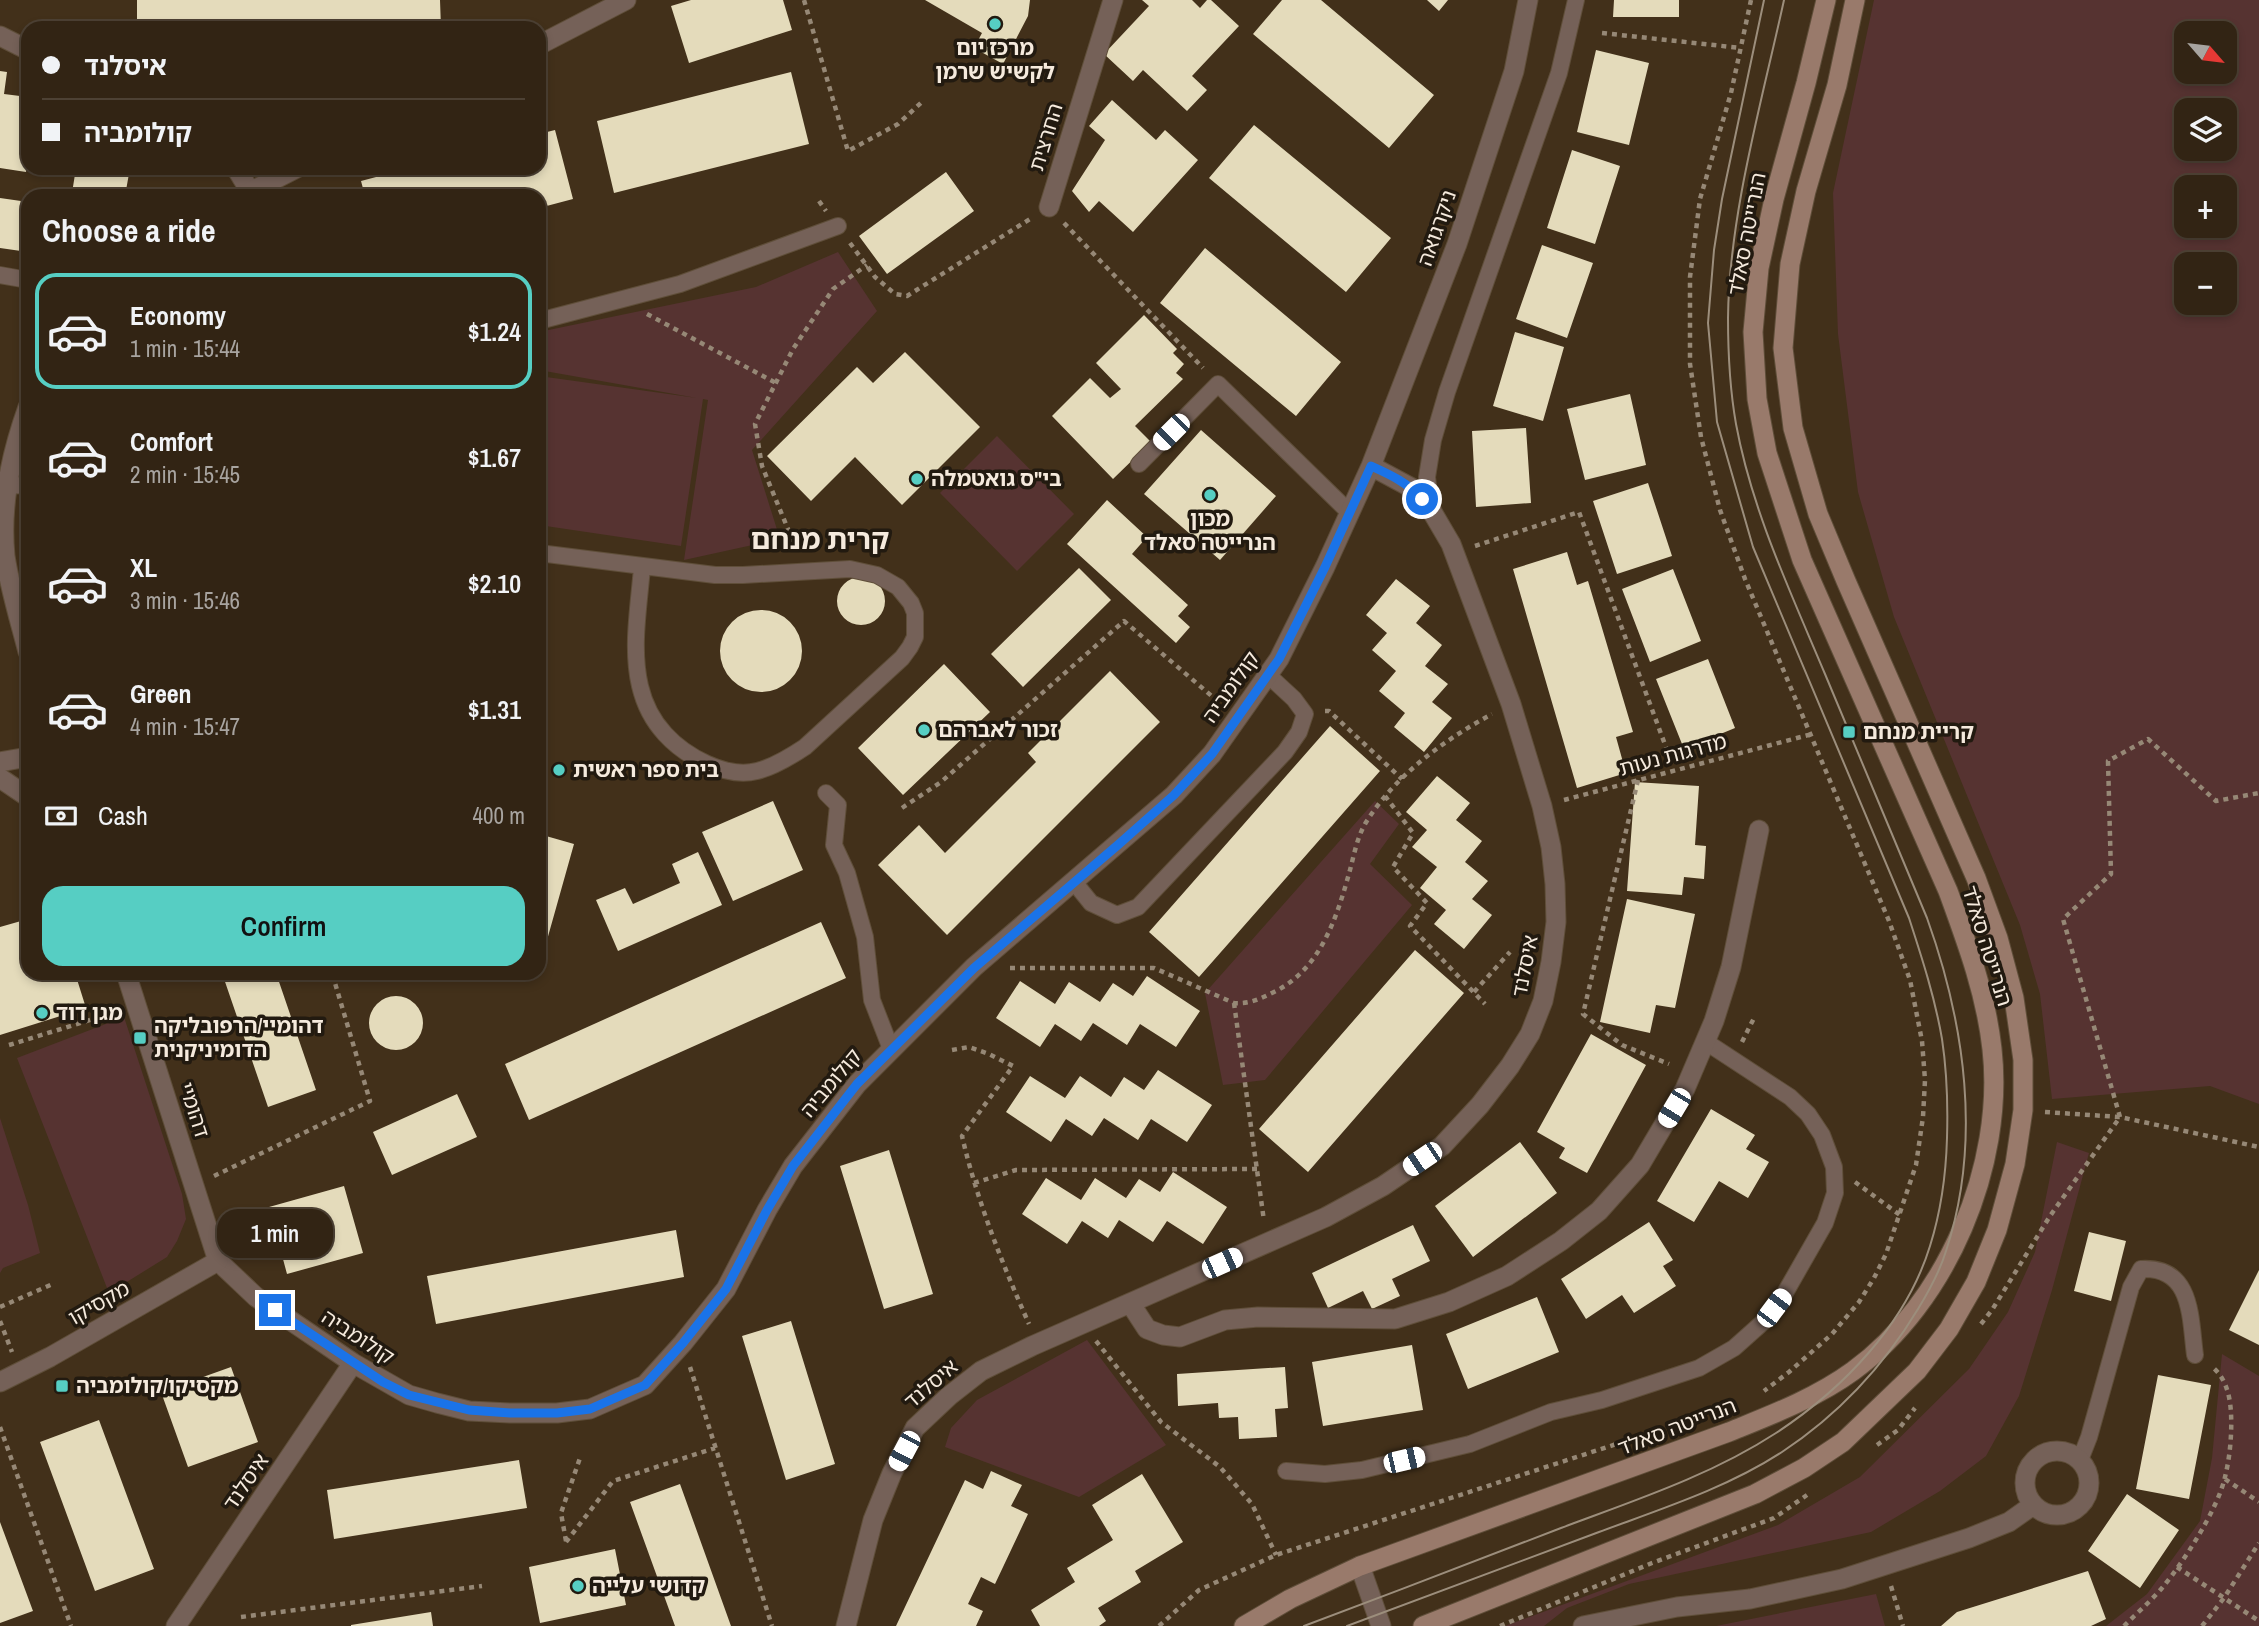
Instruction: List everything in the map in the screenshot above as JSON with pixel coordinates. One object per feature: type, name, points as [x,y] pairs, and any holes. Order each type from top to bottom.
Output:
[{"type":"main road","name":"הנרייטה סאלד","points":[[1244,1626],[1290,1599],[1360,1566],[1730,1432],[1776,1413],[1851,1373],[1903,1326],[1929,1291],[1959,1236],[1979,1179],[1993,1105],[1992,1050],[1981,987],[1948,891],[1802,560],[1767,453],[1757,399],[1753,332],[1759,268],[1774,199],[1807,83],[1826,0]]},
{"type":"main road","name":"הנרייטה סאלד","points":[[1423,1626],[1755,1494],[1843,1443],[1917,1371],[1949,1329],[1976,1282],[1997,1230],[2015,1164],[2023,1110],[2023,1060],[2014,998],[1998,938],[1976,878],[1818,514],[1793,428],[1783,348],[1790,264],[1806,191],[1837,85],[1855,0]]},
{"type":"street","name":"החרצית","points":[[1049,207],[1113,0]]},
{"type":"street","name":"ניקרגואה","points":[[1371,466],[1457,244],[1514,71],[1528,0]]},
{"type":"street","points":[[546,41],[622,1]]},
{"type":"street","points":[[0,36],[21,46]]},
{"type":"street","points":[[256,189],[283,175]]},
{"type":"street","points":[[21,427],[3,485],[5,555],[21,622]]},
{"type":"street","name":"איסלנד","points":[[846,1626],[873,1520],[892,1473],[915,1428],[949,1396],[981,1371],[1326,1217],[1383,1186],[1442,1146],[1480,1105],[1530,1034],[1543,1001],[1556,922],[1551,847],[1542,806],[1511,704],[1454,552],[1431,510],[1412,488],[1371,466]]},
{"type":"street","name":"קולומביה","points":[[218,1261],[256,1297],[353,1363],[409,1395],[469,1410],[557,1413],[590,1409],[645,1385],[726,1289],[793,1166],[857,1084],[974,968],[1174,795],[1212,754],[1285,648],[1371,466]]},
{"type":"street","points":[[0,762],[21,758]]},
{"type":"street","points":[[0,778],[21,792]]},
{"type":"street","points":[[1130,1303],[1147,1329],[1180,1338],[1199,1328],[1225,1320],[1258,1317],[1395,1319],[1449,1302],[1507,1276],[1561,1241],[1599,1212],[1640,1165],[1685,1089],[1706,1042],[1731,967],[1759,830]]},
{"type":"street","name":"דהומיי","points":[[128,980],[218,1261]]},
{"type":"street","name":"מקסיקו","points":[[0,1382],[50,1357],[218,1261]]},
{"type":"street","name":"איסלנד","points":[[176,1626],[353,1363]]},
{"type":"street","points":[[2059,1451],[2080,1460],[2090,1482],[2083,1503],[2074,1511],[2063,1515],[2041,1512],[2027,1495],[2025,1484],[2027,1473],[2038,1457],[2059,1451]]},
{"type":"street","points":[[1583,1626],[1677,1607],[1751,1599],[1798,1590],[1969,1538],[2009,1522],[2033,1504]]},
{"type":"street","points":[[1360,1566],[1381,1626]]},
{"type":"lane","points":[[1431,510],[1427,477],[1433,440],[1559,74],[1576,0]]},
{"type":"lane","points":[[546,319],[680,284],[838,226]]},
{"type":"lane","points":[[0,275],[21,279]]},
{"type":"lane","points":[[1139,464],[1218,384],[1350,513]]},
{"type":"lane","points":[[3,485],[21,485]]},
{"type":"lane","points":[[546,554],[642,567],[743,575],[850,569],[877,575],[898,587],[911,603],[915,613],[915,637],[902,658],[805,747],[756,772],[740,773],[721,769],[676,745],[664,733],[646,704],[640,687],[637,657],[642,567]]},
{"type":"lane","points":[[1074,882],[1091,903],[1117,915],[1138,907],[1285,752],[1299,733],[1305,714],[1294,699],[1268,675]]},
{"type":"lane","points":[[826,793],[838,805],[834,845],[847,873],[865,937],[872,1000],[891,1049]]},
{"type":"lane","points":[[1286,1471],[1325,1474],[1362,1469],[1459,1447],[1551,1412],[1602,1400],[1699,1368],[1734,1348],[1762,1323],[1785,1293],[1825,1223],[1835,1194],[1834,1167],[1822,1135],[1799,1105],[1706,1042]]},
{"type":"lane","points":[[2080,1460],[2089,1437],[2131,1287],[2141,1269],[2163,1271],[2183,1290],[2188,1299],[2195,1355]]},
{"type":"path","points":[[804,0],[848,151],[898,124],[923,101]]},
{"type":"path","points":[[1602,33],[1741,48]]},
{"type":"path","points":[[838,226],[875,277],[894,294],[907,296],[1049,207],[1218,384]]},
{"type":"path","points":[[806,571],[762,466],[755,424],[793,349],[833,289],[866,265]]},
{"type":"path","points":[[621,299],[776,383]]},
{"type":"path","points":[[1454,552],[1579,512],[1667,750]]},
{"type":"path","points":[[902,808],[941,782],[1124,621],[1238,718]]},
{"type":"path","points":[[974,968],[1154,968],[1234,1003],[1248,1004],[1286,986],[1304,971],[1318,954],[1341,900],[1363,827],[1385,796],[1413,768],[1467,728],[1511,704]]},
{"type":"path","points":[[1305,714],[1329,711],[1402,779]]},
{"type":"path","name":"מדרגות נעות","points":[[1542,806],[1812,734]]},
{"type":"path","points":[[2120,1117],[2063,919],[2111,874],[2108,761],[2148,739],[2216,801],[2259,793]]},
{"type":"path","points":[[1638,780],[1583,1014],[1622,1045],[1670,1064]]},
{"type":"path","points":[[1385,796],[1413,833],[1393,867],[1427,903],[1410,926],[1485,1004]]},
{"type":"path","points":[[1474,992],[1510,952]]},
{"type":"path","points":[[195,1185],[370,1101],[334,980]]},
{"type":"path","points":[[1234,1003],[1267,1243]]},
{"type":"path","points":[[9,1045],[137,1006]]},
{"type":"path","points":[[952,1050],[969,1047],[1013,1066],[962,1136],[974,1183],[1002,1261],[1037,1344]]},
{"type":"path","points":[[2023,1110],[2120,1117],[2259,1147]]},
{"type":"path","points":[[1834,1167],[1900,1215]]},
{"type":"path","points":[[974,1183],[1016,1170],[1257,1169]]},
{"type":"path","points":[[0,1307],[55,1283]]},
{"type":"path","points":[[0,1321],[20,1372]]},
{"type":"path","points":[[1083,1324],[1161,1422],[1220,1466],[1252,1503],[1276,1555]]},
{"type":"path","points":[[683,1343],[772,1626]]},
{"type":"path","points":[[2124,1626],[2162,1588],[2177,1567],[2201,1532],[2225,1479],[2231,1430],[2230,1401],[2218,1371],[2195,1355]]},
{"type":"path","points":[[0,1427],[71,1626]]},
{"type":"path","points":[[580,1458],[561,1513],[566,1542],[613,1481],[715,1448]]},
{"type":"path","points":[[2225,1479],[2259,1502]]},
{"type":"path","points":[[2202,1626],[2224,1598],[2259,1543]]},
{"type":"path","points":[[1159,1626],[1199,1590],[1276,1555],[1305,1545]]},
{"type":"path","points":[[1885,1565],[1903,1626]]},
{"type":"path","points":[[2177,1567],[2259,1621]]},
{"type":"path","points":[[241,1617],[482,1586]]},
{"type":"shaded area","points":[[1874,0],[2259,0],[2259,1104],[2210,1086],[2052,1099],[2040,994],[2020,925],[1894,617],[1858,492],[1838,334],[1833,193]]},
{"type":"shaded area","points":[[838,252],[877,311],[752,450],[780,539],[684,560],[708,400],[703,399],[681,546],[546,526],[546,377],[697,398],[546,371],[546,331],[756,287]]},
{"type":"shaded area","points":[[997,436],[1074,514],[1017,571],[940,493]]},
{"type":"shaded area","points":[[1375,801],[1399,824],[1370,864],[1412,905],[1265,1080],[1223,1085],[1205,993]]},
{"type":"shaded area","points":[[124,1017],[182,1194],[186,1219],[167,1257],[109,1293],[17,1058]]},
{"type":"shaded area","points":[[0,1118],[28,1205],[40,1253],[3,1268],[0,1273]]},
{"type":"shaded area","points":[[2057,1142],[2089,1153],[2052,1290],[2019,1396],[1986,1456],[1940,1491],[1871,1532],[1629,1584],[1567,1608],[1544,1626],[1505,1626],[1778,1525],[1860,1477],[1969,1369],[2008,1312],[2035,1252]]},
{"type":"shaded area","points":[[1087,1340],[1166,1445],[1079,1497],[945,1447],[951,1428],[977,1400]]},
{"type":"shaded area","points":[[2222,1354],[2259,1376],[2259,1626],[2106,1626],[2147,1594],[2200,1521],[2212,1458]]},
{"type":"shaded area","points":[[1876,1594],[1885,1626],[1716,1626]]},
{"type":"building","points":[[137,0],[440,0],[441,21],[137,21]]},
{"type":"building","points":[[691,0],[783,0],[792,30],[689,63],[671,6]]},
{"type":"building","name":"מרכז יום לקשיש שרמן","points":[[925,0],[1030,0],[1028,16],[1003,64],[974,48],[982,33]]},
{"type":"building","points":[[1142,0],[1192,0],[1200,8],[1207,0],[1211,0],[1239,26],[1192,76],[1207,90],[1187,111],[1143,70],[1133,81],[1104,54],[1149,6]]},
{"type":"building","points":[[1282,0],[1321,0],[1434,95],[1389,148],[1253,34]]},
{"type":"building","points":[[1427,0],[1448,0],[1439,11]]},
{"type":"building","points":[[1614,0],[1679,0],[1679,17],[1613,17]]},
{"type":"building","points":[[1596,50],[1649,63],[1629,145],[1577,132]]},
{"type":"building","points":[[0,71],[7,72],[4,94],[21,96],[21,171],[0,168]]},
{"type":"building","points":[[791,72],[809,144],[614,193],[597,121]]},
{"type":"building","points":[[1112,100],[1156,140],[1165,130],[1198,160],[1133,232],[1099,201],[1089,212],[1072,191],[1105,140],[1089,126]]},
{"type":"building","points":[[1254,125],[1391,238],[1346,292],[1209,178]]},
{"type":"building","points":[[555,130],[573,199],[546,206],[546,189],[363,189],[361,181],[384,175],[546,175],[546,132]]},
{"type":"building","points":[[1572,150],[1620,166],[1595,244],[1547,228]]},
{"type":"building","points":[[946,172],[974,211],[887,274],[859,236]]},
{"type":"building","points":[[75,175],[129,175],[126,189],[73,189]]},
{"type":"building","points":[[0,198],[21,201],[21,251],[0,248]]},
{"type":"building","points":[[1542,245],[1593,263],[1567,338],[1516,319]]},
{"type":"building","points":[[1205,248],[1341,362],[1296,416],[1160,303]]},
{"type":"building","points":[[1144,315],[1177,349],[1173,353],[1184,364],[1176,373],[1183,379],[1135,426],[1151,442],[1113,479],[1052,416],[1090,378],[1110,398],[1121,389],[1096,363]]},
{"type":"building","points":[[1515,332],[1564,347],[1543,421],[1493,406]]},
{"type":"building","points":[[905,352],[980,427],[902,505],[855,457],[811,501],[767,456],[857,367],[873,383]]},
{"type":"building","points":[[1630,394],[1646,465],[1585,480],[1567,409]]},
{"type":"building","points":[[1526,428],[1531,503],[1476,507],[1472,431]]},
{"type":"building","name":"מכון הנרייטה סאלד","points":[[1201,430],[1276,496],[1220,560],[1144,494]]},
{"type":"building","points":[[1648,483],[1672,556],[1617,574],[1593,501]]},
{"type":"building","points":[[1107,500],[1147,537],[1132,554],[1188,605],[1178,616],[1190,627],[1176,643],[1067,544]]},
{"type":"building","points":[[1567,552],[1577,585],[1588,581],[1633,732],[1616,737],[1626,773],[1577,788],[1513,569]]},
{"type":"building","points":[[1079,568],[1111,600],[1023,687],[991,654]]},
{"type":"building","points":[[1673,569],[1701,641],[1650,662],[1622,589]]},
{"type":"building","points":[[861,577],[878,584],[885,601],[878,618],[861,625],[844,618],[837,601],[844,584]]},
{"type":"building","points":[[1396,579],[1430,606],[1416,623],[1442,645],[1425,666],[1448,684],[1432,702],[1452,718],[1424,752],[1394,727],[1405,713],[1379,691],[1396,671],[1372,650],[1387,633],[1366,615]]},
{"type":"building","points":[[761,610],[777,613],[790,622],[799,635],[802,651],[799,667],[790,680],[777,689],[761,692],[745,689],[732,680],[723,667],[720,651],[723,635],[732,622],[745,613]]},
{"type":"building","points":[[1708,659],[1735,728],[1684,749],[1656,679]]},
{"type":"building","name":"זכור לאברהם","points":[[944,664],[990,712],[903,795],[858,748]]},
{"type":"building","points":[[1110,671],[1160,722],[947,935],[878,865],[919,825],[945,853],[1036,762],[1028,753]]},
{"type":"building","points":[[1330,726],[1380,771],[1199,977],[1149,932]]},
{"type":"building","points":[[1437,776],[1470,803],[1456,820],[1482,841],[1465,862],[1488,881],[1472,899],[1492,915],[1464,949],[1434,924],[1446,910],[1420,888],[1437,867],[1412,847],[1427,830],[1406,812]]},
{"type":"building","points":[[1635,782],[1699,786],[1695,845],[1706,846],[1704,879],[1684,877],[1682,895],[1627,891]]},
{"type":"building","points":[[773,801],[803,870],[733,901],[702,832]]},
{"type":"building","points":[[546,836],[574,844],[546,944]]},
{"type":"building","points":[[698,852],[722,905],[618,951],[596,900],[625,888],[633,904],[680,883],[672,864]]},
{"type":"building","points":[[1627,899],[1695,914],[1675,1008],[1656,1005],[1650,1033],[1600,1022]]},
{"type":"building","points":[[21,921],[21,980],[77,980],[86,1008],[0,1035],[0,927]]},
{"type":"building","points":[[821,922],[846,978],[529,1120],[505,1064]]},
{"type":"building","points":[[1415,950],[1464,993],[1308,1172],[1259,1129]]},
{"type":"building","points":[[1147,976],[1200,1011],[1176,1047],[1140,1024],[1127,1045],[1093,1023],[1081,1041],[1055,1024],[1040,1047],[996,1018],[1020,981],[1055,1004],[1069,982],[1100,1002],[1113,983],[1133,996]]},
{"type":"building","points":[[224,980],[278,980],[316,1090],[268,1107]]},
{"type":"building","points":[[396,996],[415,1004],[423,1023],[415,1042],[396,1050],[377,1042],[369,1023],[377,1004]]},
{"type":"building","points":[[1591,1034],[1646,1065],[1587,1173],[1559,1158],[1565,1148],[1537,1132]]},
{"type":"building","points":[[1158,1070],[1212,1105],[1187,1142],[1151,1119],[1138,1140],[1104,1118],[1092,1136],[1066,1119],[1051,1142],[1006,1112],[1030,1076],[1065,1098],[1080,1076],[1111,1097],[1124,1077],[1144,1090]]},
{"type":"building","points":[[457,1094],[477,1137],[392,1175],[373,1132]]},
{"type":"building","points":[[1711,1109],[1755,1135],[1746,1149],[1769,1162],[1748,1198],[1719,1181],[1694,1222],[1657,1201]]},
{"type":"building","points":[[1520,1142],[1557,1193],[1473,1257],[1435,1206]]},
{"type":"building","points":[[889,1150],[933,1294],[884,1309],[840,1166]]},
{"type":"building","points":[[1173,1172],[1227,1207],[1203,1244],[1167,1221],[1153,1242],[1119,1220],[1108,1238],[1082,1221],[1067,1244],[1022,1214],[1046,1178],[1081,1200],[1095,1178],[1126,1198],[1139,1179],[1160,1192]]},
{"type":"building","points":[[344,1186],[363,1253],[287,1274],[269,1207]]},
{"type":"building","points":[[1649,1222],[1673,1260],[1663,1266],[1676,1286],[1634,1313],[1622,1295],[1586,1319],[1561,1279]]},
{"type":"building","points":[[1413,1225],[1430,1261],[1392,1279],[1400,1296],[1372,1309],[1363,1291],[1328,1308],[1312,1273]]},
{"type":"building","points":[[676,1230],[684,1277],[436,1324],[427,1276]]},
{"type":"building","points":[[2089,1232],[2126,1241],[2111,1301],[2074,1291]]},
{"type":"building","points":[[2259,1270],[2259,1345],[2229,1330]]},
{"type":"building","points":[[1537,1297],[1559,1352],[1468,1389],[1446,1334]]},
{"type":"building","points":[[791,1321],[835,1464],[786,1480],[742,1336]]},
{"type":"building","points":[[1412,1345],[1423,1410],[1323,1426],[1312,1362]]},
{"type":"building","points":[[231,1367],[258,1442],[188,1467],[161,1392]]},
{"type":"building","points":[[1285,1367],[1288,1408],[1275,1409],[1277,1437],[1239,1439],[1238,1417],[1219,1418],[1218,1403],[1178,1406],[1177,1374]]},
{"type":"building","points":[[2158,1375],[2211,1385],[2189,1499],[2136,1489]]},
{"type":"building","points":[[99,1420],[154,1569],[95,1591],[40,1442]]},
{"type":"building","points":[[519,1460],[527,1508],[334,1539],[327,1490]]},
{"type":"building","points":[[991,1471],[1022,1485],[1011,1506],[1028,1514],[995,1584],[981,1577],[968,1604],[983,1611],[976,1626],[896,1626],[965,1480],[983,1489]]},
{"type":"building","points":[[1142,1474],[1183,1542],[1135,1571],[1141,1582],[1098,1608],[1106,1621],[1099,1626],[1040,1626],[1031,1610],[1075,1582],[1067,1568],[1113,1540],[1092,1505]]},
{"type":"building","points":[[680,1484],[731,1626],[675,1626],[630,1502]]},
{"type":"building","points":[[2127,1494],[2179,1530],[2140,1588],[2088,1551]]},
{"type":"building","points":[[0,1522],[33,1611],[0,1623]]},
{"type":"building","name":"קדושי עלייה","points":[[615,1549],[626,1605],[540,1623],[529,1567]]},
{"type":"building","points":[[2088,1571],[2106,1619],[2091,1626],[1941,1626],[1957,1612]]},
{"type":"building","points":[[431,1612],[433,1626],[351,1626],[351,1625]]},
{"type":"tram line","points":[[1304,1626],[1698,1475],[1776,1433],[1801,1416],[1848,1375],[1888,1328],[1919,1275],[1934,1233],[1944,1179],[1947,1113],[1944,1051],[1932,993],[1909,918],[1753,547],[1717,422],[1708,323],[1714,250],[1722,199],[1764,0]]},
{"type":"tram line","points":[[1347,1626],[1693,1497],[1761,1465],[1782,1452],[1840,1406],[1890,1351],[1934,1281],[1946,1251],[1964,1168],[1966,1126],[1964,1083],[1951,999],[1927,918],[1762,520],[1743,456],[1732,398],[1728,318],[1734,239],[1748,158],[1784,0]]},
{"type":"place","name":"מרכז יום לקשיש שרמן","points":[[995,24]]},
{"type":"place","name":"בי\"ס גואטמלה","points":[[917,479]]},
{"type":"place","name":"מכון הנרייטה סאלד","points":[[1210,495]]},
{"type":"place","name":"זכור לאברהם","points":[[924,730]]},
{"type":"place","name":"קריית מנחם","points":[[1849,732]]},
{"type":"place","name":"בית ספר ראשית","points":[[559,770]]},
{"type":"place","name":"מגן דוד","points":[[42,1013]]},
{"type":"place","name":"דהומיי/הרפובליקה הדומיניקנית","points":[[140,1038]]},
{"type":"place","name":"מקסיקו/קולומביה","points":[[62,1386]]},
{"type":"place","name":"קדושי עלייה","points":[[578,1586]]},
{"type":"district","name":"קרית מנחם","points":[[820,539]]},
{"type":"route","points":[[275,1310],[383,1382],[409,1395],[469,1410],[557,1413],[590,1409],[645,1385],[726,1289],[793,1166],[857,1084],[974,968],[1174,795],[1212,754],[1279,659],[1371,466],[1392,475],[1412,488],[1422,499]]}]
